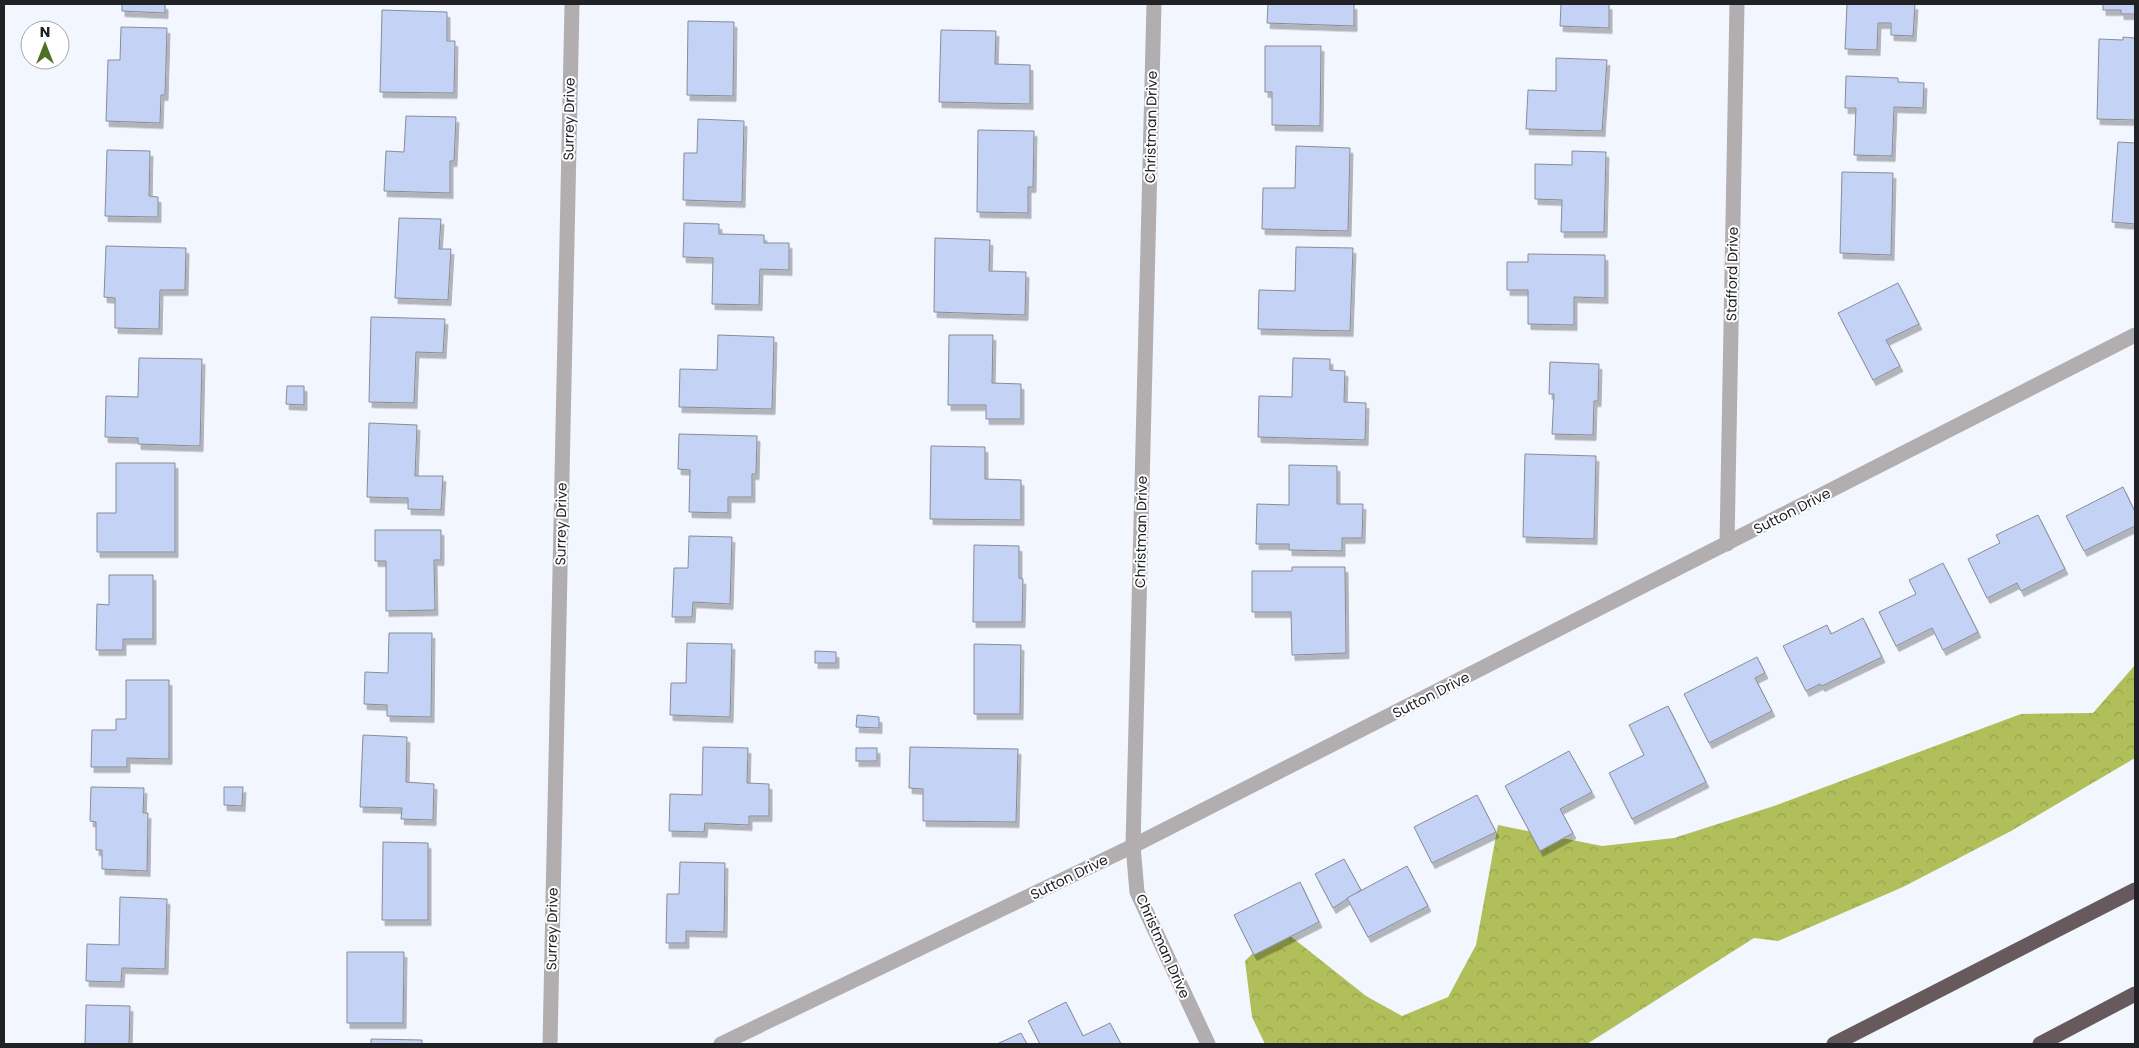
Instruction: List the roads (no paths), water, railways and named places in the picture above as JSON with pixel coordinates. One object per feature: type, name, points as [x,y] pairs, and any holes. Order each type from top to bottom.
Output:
[{"type":"highway","points":[[1834,1044],[2135,890]]},
{"type":"highway","points":[[2040,1044],[2135,994]]},
{"type":"street","name":"Surrey Drive","points":[[550,1044],[572,4]]},
{"type":"street","name":"Christman Drive","points":[[1154,4],[1133,846],[1137,892],[1208,1044]]},
{"type":"street","name":"Stafford Drive","points":[[1727,544],[1737,4]]},
{"type":"street","name":"Sutton Drive","points":[[721,1044],[1133,846],[2135,335]]}]
